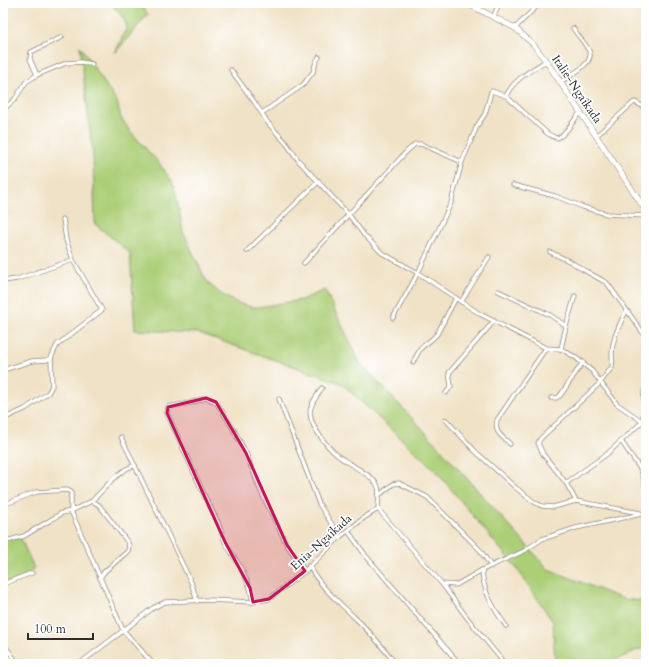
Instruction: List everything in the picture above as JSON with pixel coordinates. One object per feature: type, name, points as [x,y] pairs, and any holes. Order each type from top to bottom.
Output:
[{"type":"street","name":"Italie-Ngaîkada","points":[[466,3],[515,28],[533,44],[546,60],[641,203],[646,213]]},
{"type":"street","points":[[494,16],[499,3]]},
{"type":"street","points":[[515,28],[540,3]]},
{"type":"street","points":[[560,82],[589,62],[591,57],[590,52],[573,28]]},
{"type":"street","points":[[37,74],[30,59],[30,52],[62,37]]},
{"type":"street","points":[[262,113],[303,85],[313,72],[319,57]]},
{"type":"street","points":[[506,96],[510,88],[518,79],[546,60]]},
{"type":"street","points":[[3,110],[15,99],[26,82],[37,74],[66,63],[80,62],[92,64]]},
{"type":"street","points":[[230,70],[268,123],[286,143],[299,161],[319,181],[349,215],[364,235],[382,253],[418,273],[461,302],[494,321],[546,348],[561,349],[583,362],[592,371],[617,404],[645,422]]},
{"type":"street","points":[[393,318],[418,273],[451,203],[462,162],[477,126],[485,114],[490,92],[492,91],[506,96],[548,134],[555,138],[559,138],[564,134],[580,113]]},
{"type":"street","points":[[596,136],[633,102],[636,102],[646,108]]},
{"type":"street","points":[[304,263],[406,152],[416,144],[421,144],[462,162]]},
{"type":"street","points":[[247,252],[319,181]]},
{"type":"street","points":[[513,185],[555,196],[583,207],[607,214],[646,216]]},
{"type":"street","points":[[3,419],[25,409],[51,390],[51,358],[58,345],[102,310],[73,260],[66,240],[63,219]]},
{"type":"street","points":[[550,252],[571,262],[607,283],[613,289],[626,311],[646,337]]},
{"type":"street","points":[[461,302],[489,257]]},
{"type":"street","points":[[3,281],[17,279],[73,260]]},
{"type":"street","points":[[498,291],[550,315],[566,326]]},
{"type":"street","points":[[561,349],[575,296]]},
{"type":"street","points":[[413,362],[421,348],[437,334],[456,298]]},
{"type":"street","points":[[576,501],[566,483],[543,454],[538,443],[541,438],[600,382],[612,366],[613,343],[626,311]]},
{"type":"street","points":[[446,393],[450,386],[448,373],[494,321]]},
{"type":"street","points":[[510,444],[497,432],[497,420],[546,348]]},
{"type":"street","points":[[3,370],[32,361],[47,360],[51,358]]},
{"type":"street","points":[[551,398],[560,396],[583,362]]},
{"type":"street","points":[[322,388],[312,404],[310,413],[319,434],[342,459],[359,469],[374,481],[378,487],[378,509],[442,584],[468,619],[505,664]]},
{"type":"street","points":[[644,391],[645,422]]},
{"type":"street","points":[[253,602],[250,588],[241,568],[225,542],[218,522],[167,413],[168,406],[190,403],[206,398],[216,402],[246,453],[261,492],[287,545],[305,571]]},
{"type":"street","points":[[279,399],[319,504],[340,537]]},
{"type":"street","points":[[446,420],[475,451],[516,488],[534,502],[542,506],[553,507],[576,501],[646,513]]},
{"type":"street","points":[[566,483],[607,454],[645,422]]},
{"type":"street","points":[[121,437],[191,582],[197,601]]},
{"type":"street","points":[[621,441],[641,470],[646,488]]},
{"type":"street","points":[[3,542],[24,536],[62,513],[72,511],[92,501],[113,479],[126,469],[135,465]]},
{"type":"street","points":[[378,496],[393,484],[399,483],[427,497],[480,550],[491,566]]},
{"type":"street","points":[[3,505],[36,492],[67,490],[71,492],[72,511],[124,630],[153,664]]},
{"type":"street","points":[[92,501],[100,505],[129,545],[128,551],[104,572],[100,578]]},
{"type":"street","name":"Enia-Ngaîkada","points":[[79,664],[153,608],[165,602],[253,602],[269,599],[305,571],[340,537],[365,517],[378,509]]},
{"type":"street","points":[[442,584],[456,585],[482,570],[524,551],[542,539],[576,528],[641,513]]},
{"type":"street","points":[[348,531],[366,556],[457,661],[457,664]]},
{"type":"street","points":[[309,566],[316,579],[328,594],[369,632],[396,664]]},
{"type":"street","points":[[482,570],[482,581],[487,594],[493,607],[506,626]]},
{"type":"street","points":[[3,584],[32,573]]},
{"type":"street","points":[[3,643],[18,664]]},
{"type":"highlighted area","points":[[206,398],[216,402],[246,453],[287,545],[305,571],[269,599],[253,602],[250,588],[225,542],[167,413],[168,407]]},
{"type":"green space","points":[[111,3],[142,3],[143,8],[148,14],[115,53],[127,27],[124,19]]},
{"type":"green space","points":[[80,46],[117,102],[121,118],[172,181],[177,198],[183,232],[208,283],[221,294],[235,302],[251,307],[301,300],[325,290],[360,363],[428,435],[548,569],[623,599],[641,601],[646,600],[646,648],[635,651],[608,664],[555,664],[553,622],[518,570],[436,471],[341,383],[198,333],[135,330],[130,253],[95,224],[93,156]]},
{"type":"green space","points":[[20,537],[34,568],[25,576],[3,585],[3,542]]}]
